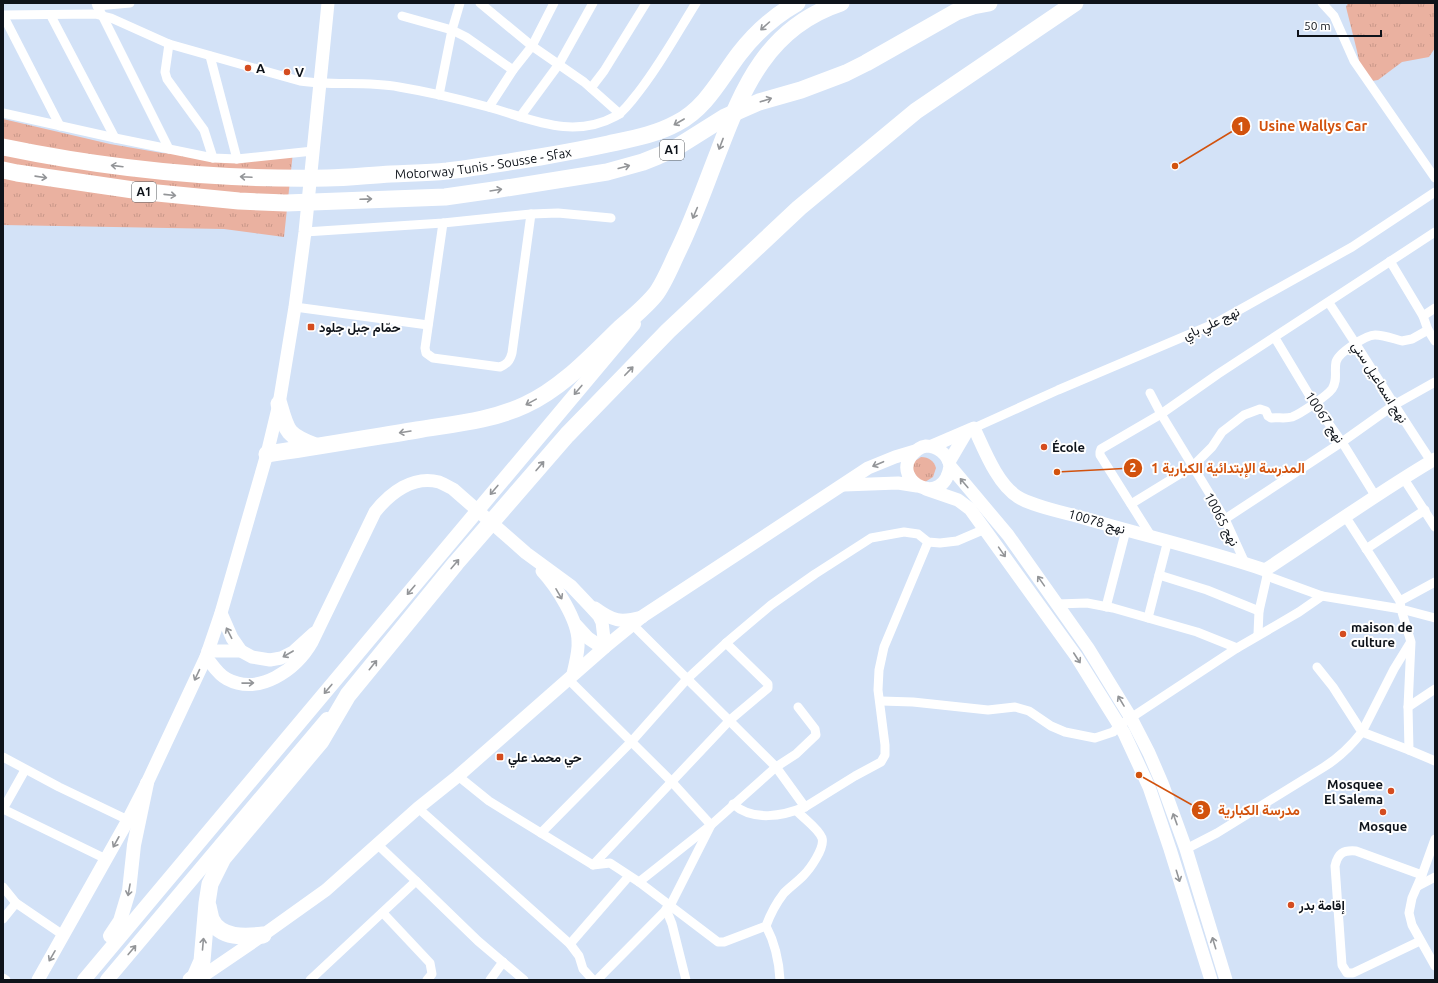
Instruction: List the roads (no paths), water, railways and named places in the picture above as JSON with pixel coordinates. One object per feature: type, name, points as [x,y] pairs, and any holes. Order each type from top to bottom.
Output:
[{"type":"highway","name":"Motorway Tunis - Sousse - Sfax","points":[[3,146],[83,162],[149,170],[285,178],[329,178],[445,171],[583,149],[636,138],[666,129],[679,122],[704,103],[738,56],[757,33],[779,14],[797,3]]},
{"type":"highway","points":[[268,454],[463,423],[501,414],[524,406],[548,392],[579,368],[655,295],[685,237],[735,108],[752,76],[776,44],[793,28],[824,9],[841,3]]},
{"type":"highway","name":"A1","points":[[3,170],[147,192],[239,201],[286,203],[445,196],[501,189],[600,173],[643,162],[674,149],[707,128],[744,109],[765,100],[801,90],[846,73],[956,12],[973,6],[989,3]]},
{"type":"highway","points":[[200,979],[195,977],[202,961],[210,884],[223,858],[320,742],[348,695],[456,563],[567,435],[668,331],[799,208],[916,111],[1075,3]]},
{"type":"highway","points":[[279,404],[285,427],[291,434],[300,440],[315,446]]},
{"type":"highway","points":[[207,903],[212,920],[219,929],[231,935],[243,937],[263,936]]},
{"type":"main road","points":[[38,980],[128,820],[147,783],[207,654],[268,454],[279,404],[295,307],[305,232],[328,3]]},
{"type":"main road","points":[[83,980],[622,338],[655,295]]},
{"type":"main road","points":[[843,485],[898,483],[935,488],[943,483],[948,475],[949,464],[970,430]]},
{"type":"main road","name":"نهج علي باي","points":[[932,446],[970,430]]},
{"type":"main road","name":"نهج 10078","points":[[970,430],[997,473],[1007,487],[1017,496],[1033,503],[1245,563],[1266,573]]},
{"type":"main road","points":[[1211,980],[1149,787],[1120,725],[1076,656],[970,509],[958,500],[922,487],[910,479],[907,469],[908,459],[922,446],[932,446],[943,451],[949,464],[1008,535],[1088,648],[1131,718],[1149,753],[1162,784],[1186,850],[1226,980]]},
{"type":"main road","points":[[200,979],[263,936],[326,890],[418,808],[458,776],[570,677],[638,620],[868,468],[915,451]]},
{"type":"main road","points":[[1266,573],[1345,516],[1433,460]]},
{"type":"main road","points":[[207,654],[225,679],[238,684],[251,684],[267,681],[280,675],[302,657],[312,642],[375,512],[398,489],[417,482],[439,482],[453,489],[526,553],[571,586],[599,616],[602,622],[604,648]]},
{"type":"main road","points":[[526,553],[547,576],[558,592],[574,622],[588,638],[604,648]]},
{"type":"main road","points":[[589,604],[613,619],[638,620]]},
{"type":"main road","points":[[221,612],[232,638],[241,651],[252,657],[270,660],[281,658],[293,652],[318,629]]},
{"type":"main road","points":[[570,677],[578,646],[574,622]]},
{"type":"main road","points":[[207,654],[241,651]]},
{"type":"main road","points":[[107,980],[348,695]]},
{"type":"main road","points":[[83,980],[120,921],[129,891],[134,845],[147,783]]},
{"type":"street","points":[[130,3],[96,4],[169,149]]},
{"type":"street","points":[[440,95],[452,30],[460,3]]},
{"type":"street","points":[[480,3],[532,46],[591,88],[620,114]]},
{"type":"street","points":[[488,107],[513,70],[532,46],[554,3]]},
{"type":"street","points":[[520,117],[558,64],[593,3]]},
{"type":"street","points":[[591,88],[646,3]]},
{"type":"street","points":[[60,126],[3,15],[51,16],[95,14],[111,18],[169,44],[300,81],[320,84],[386,85],[440,95],[549,125],[579,128],[594,125],[620,114],[644,86],[696,3]]},
{"type":"street","points":[[1322,3],[1334,16],[1354,61],[1435,178]]},
{"type":"street","points":[[51,16],[115,138]]},
{"type":"street","points":[[402,16],[452,30],[466,37],[513,70]]},
{"type":"street","points":[[169,44],[166,72],[167,79],[204,130],[213,158]]},
{"type":"street","points":[[210,56],[237,159]]},
{"type":"street","points":[[4,112],[60,126],[213,158],[237,159],[313,151]]},
{"type":"street","name":"نهج علي باي","points":[[970,430],[1058,390],[1216,322],[1352,247],[1435,192]]},
{"type":"street","points":[[305,232],[443,223],[531,214],[558,213],[611,218]]},
{"type":"street","points":[[443,223],[424,348],[426,353],[433,358],[500,366],[506,364],[511,359],[531,214]]},
{"type":"street","points":[[1151,536],[1100,455],[1101,449],[1161,414],[1218,374],[1329,303],[1435,232]]},
{"type":"street","points":[[1390,262],[1423,316],[1428,330],[1435,341]]},
{"type":"street","name":"نهج اسماعيل سني","points":[[1329,303],[1394,405],[1433,460]]},
{"type":"street","points":[[295,307],[428,325]]},
{"type":"street","points":[[1423,316],[1435,308]]},
{"type":"street","points":[[1131,504],[1193,466],[1212,447],[1222,432],[1244,415],[1260,409],[1266,411],[1270,418],[1293,416],[1314,403],[1332,389],[1336,377],[1336,360],[1339,356],[1356,344],[1374,335],[1402,341],[1428,330]]},
{"type":"street","name":"نهج 10067","points":[[1275,338],[1314,403],[1342,442],[1376,497]]},
{"type":"street","points":[[1225,519],[1342,442],[1394,405],[1435,382]]},
{"type":"street","name":"نهج 10065","points":[[1150,394],[1225,519],[1245,563]]},
{"type":"street","points":[[1404,479],[1435,527]]},
{"type":"street","points":[[1366,549],[1425,510]]},
{"type":"street","points":[[1345,516],[1401,605],[1411,642],[1408,707],[1409,750]]},
{"type":"street","points":[[541,833],[632,741],[687,679],[726,643],[771,606],[815,574],[872,538],[904,532],[918,534],[928,542],[940,543],[957,541],[985,529]]},
{"type":"street","points":[[1106,607],[1126,530]]},
{"type":"street","points":[[1148,618],[1168,540]]},
{"type":"street","points":[[733,804],[742,810],[763,816],[770,816],[801,809],[881,762],[885,755],[885,745],[881,702],[878,690],[879,670],[884,647],[928,542]]},
{"type":"street","points":[[1258,634],[1259,611],[1266,573]]},
{"type":"street","name":"نهج 10078","points":[[1266,573],[1322,596],[1401,605],[1435,618]]},
{"type":"street","points":[[1159,575],[1207,590],[1259,611]]},
{"type":"street","points":[[1401,605],[1435,582]]},
{"type":"street","points":[[881,702],[913,702],[988,710],[1016,707],[1029,712],[1051,726],[1065,732],[1095,738],[1113,732],[1120,725],[1258,634],[1298,612],[1322,596]]},
{"type":"street","points":[[1057,604],[1086,603],[1106,607],[1197,632],[1237,648]]},
{"type":"street","points":[[458,776],[489,801],[593,865],[608,863],[629,876],[668,907],[718,942],[724,942],[766,926],[780,898],[804,875],[817,856],[822,845],[820,834],[801,809],[776,767],[687,679],[638,620]]},
{"type":"street","points":[[1186,850],[1301,782],[1339,757],[1352,746],[1362,732],[1394,669],[1411,642]]},
{"type":"street","points":[[593,865],[730,720],[769,686],[726,643]]},
{"type":"street","points":[[1317,668],[1333,687],[1362,732],[1435,761]]},
{"type":"street","points":[[570,677],[711,825]]},
{"type":"street","points":[[1408,707],[1435,689]]},
{"type":"street","points":[[638,882],[711,825],[776,767],[796,754],[816,735],[815,729],[798,707]]},
{"type":"street","points":[[3,757],[25,770],[128,820]]},
{"type":"street","points":[[25,770],[3,809],[106,860]]},
{"type":"street","points":[[418,808],[570,944],[579,956],[583,969],[593,980]]},
{"type":"street","points":[[597,980],[668,907],[711,825]]},
{"type":"street","points":[[1435,839],[1418,886],[1412,898],[1409,913],[1412,925],[1435,966]]},
{"type":"street","points":[[378,845],[478,941],[524,980]]},
{"type":"street","points":[[1420,941],[1348,976],[1342,966],[1335,866],[1337,858],[1341,852],[1349,850],[1356,851],[1422,875]]},
{"type":"street","points":[[570,944],[629,876]]},
{"type":"street","points":[[1418,886],[1434,880]]},
{"type":"street","points":[[310,980],[416,881]]},
{"type":"street","points":[[3,887],[16,902],[63,935]]},
{"type":"street","points":[[3,919],[16,902]]},
{"type":"street","points":[[668,907],[686,980]]},
{"type":"street","points":[[383,913],[430,963],[432,978]]},
{"type":"street","points":[[766,926],[773,938],[778,954],[780,980]]},
{"type":"street","points":[[490,980],[503,962]]},
{"type":"place","name":"A","points":[[248,68]]},
{"type":"place","name":"V","points":[[287,72]]},
{"type":"place","name":"Usine Wallys Car","points":[[1175,166]]},
{"type":"place","name":"حمّام جبل جلود","points":[[311,327]]},
{"type":"place","name":"École","points":[[1044,447]]},
{"type":"place","name":"المدرسة الإبتدائية الكبارية 1","points":[[1057,472]]},
{"type":"place","name":"maison de culture","points":[[1343,634]]},
{"type":"place","name":"حي محمد علي","points":[[500,757]]},
{"type":"place","name":"مدرسة الكبارية","points":[[1139,775]]},
{"type":"place","name":"Mosquee El Salema","points":[[1391,791]]},
{"type":"place","name":"Mosque","points":[[1383,812]]},
{"type":"place","name":"إقامة بدر","points":[[1291,905]]}]
